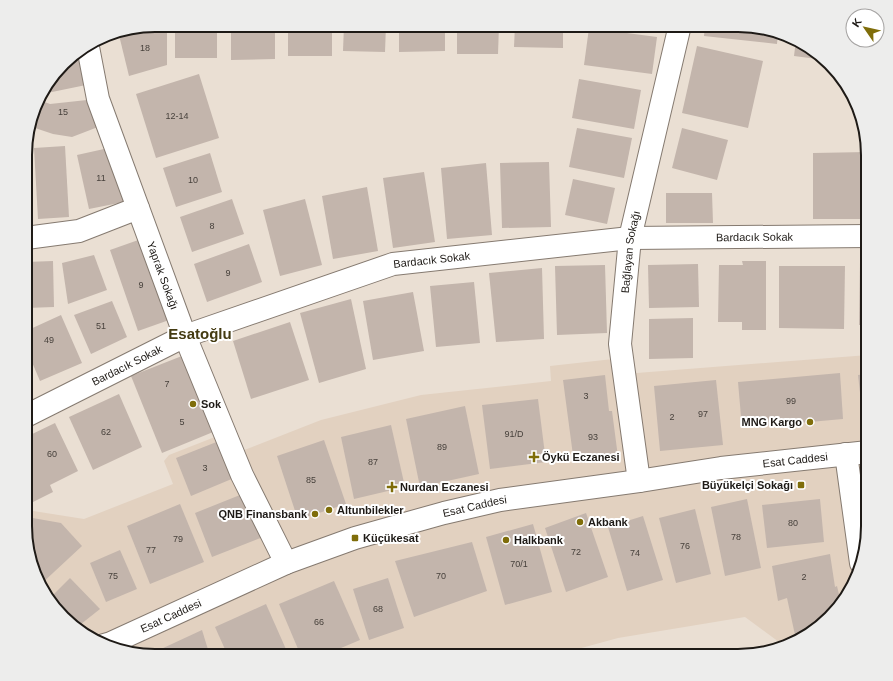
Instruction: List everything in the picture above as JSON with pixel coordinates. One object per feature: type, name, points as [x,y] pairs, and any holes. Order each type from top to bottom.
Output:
[{"type":"street","name":"Bağlayan Sokağı","points":[[639,481],[620,344],[630,238],[678,32]]},
{"type":"street","name":"Yaprak Sokağı","points":[[89,52],[98,99],[185,336],[242,475],[286,563]]},
{"type":"street","points":[[32,237],[79,231],[138,208]]},
{"type":"street","name":"Bardacık Sokak","points":[[32,413],[185,336],[393,264],[630,238],[861,236]]},
{"type":"street","name":"Esat Caddesi","points":[[115,642],[286,563],[355,538],[444,513],[500,500],[721,468],[861,453]]},
{"type":"street","points":[[846,454],[859,549]]},
{"type":"shaded area","points":[[861,356],[861,534],[859,550],[852,573],[844,587],[830,607],[813,623],[779,642],[745,617],[618,638],[578,649],[147,649],[131,647],[108,640],[80,623],[58,601],[41,573],[36,558],[32,534],[32,511],[84,519],[173,484],[164,461],[169,455],[225,433],[234,454],[321,420],[421,395],[551,381],[550,366],[622,358],[624,374]]},
{"type":"building","points":[[167,32],[167,65],[129,76],[120,37],[139,33]]},
{"type":"building","points":[[175,32],[217,32],[217,58],[175,58]]},
{"type":"building","points":[[231,32],[275,32],[275,59],[231,60]]},
{"type":"building","points":[[288,32],[332,32],[332,56],[288,56]]},
{"type":"building","points":[[344,32],[386,32],[385,52],[343,51]]},
{"type":"building","points":[[399,32],[445,32],[445,51],[399,52]]},
{"type":"building","points":[[457,32],[499,32],[498,54],[457,54]]},
{"type":"building","points":[[515,32],[563,32],[563,48],[514,47]]},
{"type":"building","points":[[588,32],[619,32],[657,37],[652,74],[584,65]]},
{"type":"building","points":[[704,32],[746,32],[762,34],[777,39],[777,44],[704,36]]},
{"type":"building","points":[[697,46],[763,61],[748,128],[682,113]]},
{"type":"building","points":[[795,47],[814,59],[794,56]]},
{"type":"building","points":[[80,58],[86,85],[50,92],[53,87],[63,74]]},
{"type":"building","points":[[199,74],[219,138],[156,158],[136,94]]},
{"type":"building","points":[[579,79],[641,90],[634,129],[572,118]]},
{"type":"building","points":[[87,100],[98,127],[72,137],[53,134],[35,128],[44,102],[50,104]]},
{"type":"building","points":[[577,128],[632,138],[624,178],[569,167]]},
{"type":"building","points":[[682,128],[728,140],[717,180],[672,168]]},
{"type":"building","points":[[65,146],[69,217],[38,219],[34,148]]},
{"type":"building","points":[[113,147],[124,202],[89,209],[77,155]]},
{"type":"building","points":[[861,152],[861,219],[813,219],[813,153]]},
{"type":"building","points":[[210,153],[222,192],[176,207],[163,168]]},
{"type":"building","points":[[549,162],[551,227],[502,228],[500,163]]},
{"type":"building","points":[[486,163],[492,235],[447,239],[441,168]]},
{"type":"building","points":[[424,172],[435,242],[393,248],[383,178]]},
{"type":"building","points":[[573,179],[615,188],[607,224],[565,215]]},
{"type":"building","points":[[367,187],[378,251],[333,259],[322,196]]},
{"type":"building","points":[[666,193],[712,193],[713,223],[666,223]]},
{"type":"building","points":[[232,199],[244,234],[192,252],[180,217]]},
{"type":"building","points":[[305,199],[322,265],[280,276],[263,210]]},
{"type":"building","points":[[144,238],[172,319],[138,331],[110,250]]},
{"type":"building","points":[[249,244],[262,282],[207,302],[194,264]]},
{"type":"building","points":[[94,255],[107,290],[68,304],[62,263]]},
{"type":"building","points":[[53,261],[54,307],[32,308],[32,262]]},
{"type":"building","points":[[742,261],[766,261],[766,330],[742,330],[742,322],[718,322],[719,265],[743,265]]},
{"type":"building","points":[[860,261],[861,261],[861,325],[859,325]]},
{"type":"building","points":[[698,264],[699,307],[649,308],[648,265]]},
{"type":"building","points":[[605,265],[607,333],[557,335],[555,266]]},
{"type":"building","points":[[779,266],[845,266],[844,329],[779,328]]},
{"type":"building","points":[[542,268],[544,339],[496,342],[489,273]]},
{"type":"building","points":[[474,282],[480,343],[436,347],[430,286]]},
{"type":"building","points":[[413,292],[424,351],[373,360],[363,301]]},
{"type":"building","points":[[351,299],[366,369],[319,383],[300,313]]},
{"type":"building","points":[[112,301],[127,337],[91,354],[74,315]]},
{"type":"building","points":[[61,315],[82,363],[40,381],[32,362],[32,328]]},
{"type":"building","points":[[693,318],[693,358],[649,359],[649,319]]},
{"type":"building","points":[[290,322],[309,380],[251,399],[233,341]]},
{"type":"building","points":[[187,354],[218,430],[162,453],[131,376]]},
{"type":"building","points":[[840,373],[843,419],[742,428],[738,382]]},
{"type":"building","points":[[605,375],[609,411],[612,411],[618,457],[574,463],[563,380]]},
{"type":"building","points":[[858,375],[861,375],[861,402]]},
{"type":"building","points":[[716,380],[723,445],[660,451],[654,386]]},
{"type":"building","points":[[119,394],[142,447],[93,470],[69,417]]},
{"type":"building","points":[[538,399],[546,462],[490,469],[482,405]]},
{"type":"building","points":[[465,406],[479,474],[420,487],[406,419]]},
{"type":"building","points":[[55,423],[78,471],[50,485],[53,492],[32,502],[32,434]]},
{"type":"building","points":[[391,425],[405,487],[354,499],[341,437]]},
{"type":"building","points":[[324,440],[346,504],[298,520],[277,456]]},
{"type":"building","points":[[219,441],[234,478],[191,496],[176,458]]},
{"type":"building","points":[[245,493],[263,537],[212,557],[195,513]]},
{"type":"building","points":[[747,499],[761,568],[725,576],[711,507]]},
{"type":"building","points":[[820,499],[824,542],[767,548],[762,505]]},
{"type":"building","points":[[180,504],[204,562],[150,584],[127,526]]},
{"type":"building","points":[[695,509],[711,574],[676,583],[659,518]]},
{"type":"building","points":[[586,513],[608,577],[566,592],[545,528]]},
{"type":"building","points":[[643,516],[663,580],[627,591],[608,527]]},
{"type":"building","points":[[32,518],[61,523],[82,546],[45,580],[36,558],[32,534]]},
{"type":"building","points":[[533,524],[552,592],[505,605],[486,537]]},
{"type":"building","points":[[472,542],[487,591],[414,617],[395,561]]},
{"type":"building","points":[[120,550],[137,589],[106,602],[90,563]]},
{"type":"building","points":[[830,554],[835,587],[837,586],[839,595],[819,618],[795,634],[787,598],[778,601],[772,566]]},
{"type":"building","points":[[70,578],[100,609],[81,624],[63,607],[54,594]]},
{"type":"building","points":[[388,578],[404,628],[369,640],[353,589]]},
{"type":"building","points":[[334,581],[360,640],[339,649],[298,649],[279,604]]},
{"type":"building","points":[[266,604],[286,649],[225,649],[215,627]]},
{"type":"building","points":[[202,630],[208,649],[161,649]]},
{"type":"place","name":"Sok","points":[[193,404]]},
{"type":"place","name":"MNG Kargo","points":[[810,422]]},
{"type":"place","name":"Öykü Eczanesi","points":[[534,457]]},
{"type":"place","name":"Büyükelçi Sokağı","points":[[801,485]]},
{"type":"place","name":"Nurdan Eczanesi","points":[[392,487]]},
{"type":"place","name":"Altunbilekler","points":[[329,510]]},
{"type":"place","name":"QNB Finansbank","points":[[315,514]]},
{"type":"place","name":"Akbank","points":[[580,522]]},
{"type":"place","name":"Küçükesat","points":[[355,538]]},
{"type":"place","name":"Halkbank","points":[[506,540]]},
{"type":"district","name":"Esatoğlu","points":[[200,334]]}]
